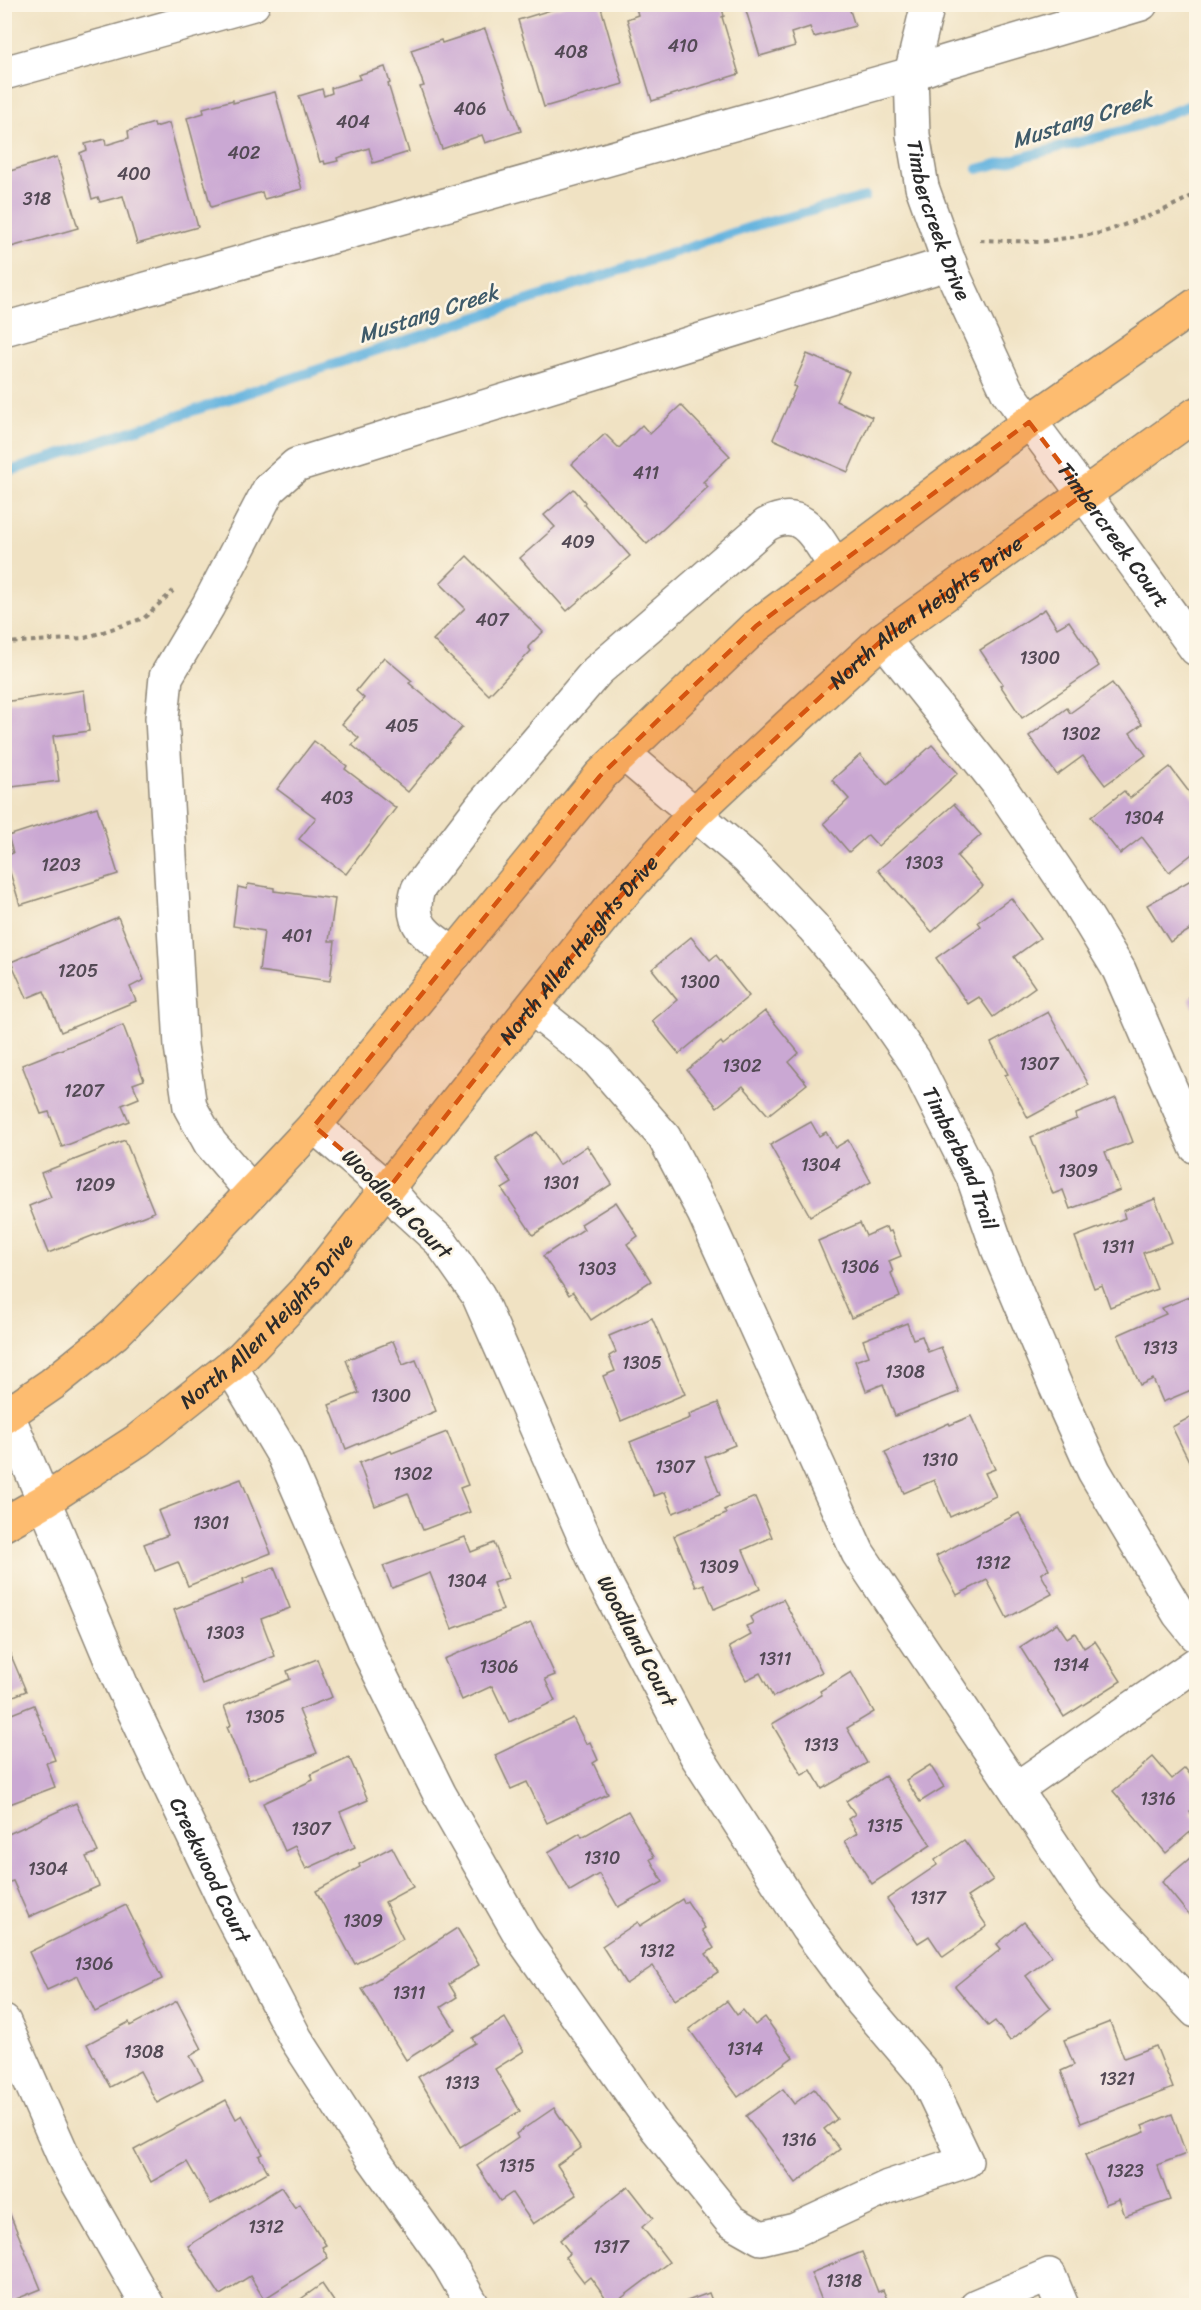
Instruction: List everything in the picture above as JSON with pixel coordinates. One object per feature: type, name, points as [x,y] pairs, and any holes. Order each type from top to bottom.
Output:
[{"type":"main road","points":[[6,1412],[114,1334],[252,1192],[314,1126],[600,776],[756,626],[1029,422],[1197,304]]},
{"type":"main road","name":"North Allen Heights Drive","points":[[4,1524],[46,1500],[138,1440],[231,1367],[307,1289],[611,907],[694,814],[884,639],[1197,414]]},
{"type":"street","points":[[4,73],[205,11],[253,4]]},
{"type":"street","name":"Timbercreek Drive","points":[[928,4],[911,74],[913,135],[922,187],[950,263],[1007,391],[1029,422]]},
{"type":"street","points":[[4,329],[911,74],[1141,4]]},
{"type":"street","points":[[252,1192],[210,1143],[190,1107],[181,1046],[162,718],[166,676],[208,606],[269,489],[297,465],[950,263]]},
{"type":"street","name":"Timbercreek Court","points":[[1029,422],[1197,649]]},
{"type":"street","points":[[455,954],[430,939],[420,928],[415,915],[414,902],[418,889],[481,807],[597,670],[766,525],[775,520],[793,518],[802,522],[815,535],[835,566]]},
{"type":"street","points":[[884,639],[996,781],[1074,896],[1119,970],[1197,1147]]},
{"type":"street","name":"Timberbend Trail","points":[[623,753],[748,859],[813,927],[864,988],[914,1060],[973,1177],[1002,1260],[1094,1471],[1179,1614],[1197,1635]]},
{"type":"street","points":[[532,1008],[597,1060],[664,1137],[704,1213],[858,1553],[1089,1899],[1197,2011]]},
{"type":"street","name":"Woodland Court","points":[[231,1367],[285,1456],[369,1652],[440,1795],[522,1938],[657,2129],[731,2221],[761,2238],[795,2230],[888,2187],[966,2161],[926,2077],[862,2002],[807,1928],[696,1755],[601,1575],[478,1295],[441,1241],[406,1210],[388,1190],[314,1126]]},
{"type":"street","name":"Creekwood Court","points":[[6,1412],[46,1500],[126,1694],[229,1911],[296,2039],[373,2158],[449,2264],[473,2306]]},
{"type":"street","points":[[1016,1789],[1197,1664]]},
{"type":"street","points":[[4,2022],[66,2162],[148,2306]]},
{"type":"street","points":[[976,2306],[1049,2276],[1062,2306]]},
{"type":"path","points":[[975,240],[1039,242],[1101,233],[1160,212],[1197,194]]},
{"type":"highlighted area","points":[[1029,422],[1084,494],[883,639],[694,814],[611,907],[388,1189],[314,1126],[600,776],[756,626]]},
{"type":"building","points":[[570,4],[600,4],[623,84],[544,107],[518,20]]},
{"type":"building","points":[[635,4],[721,4],[724,16],[722,17],[739,74],[652,101],[627,19],[638,15]]},
{"type":"building","points":[[744,4],[848,4],[855,26],[814,37],[810,27],[791,33],[795,46],[760,56]]},
{"type":"building","points":[[1041,4],[1056,4],[1056,5],[1043,9]]},
{"type":"building","points":[[485,29],[521,131],[485,143],[482,135],[442,149],[420,87],[424,86],[411,50]]},
{"type":"building","points":[[385,67],[409,152],[373,163],[369,148],[337,158],[338,161],[325,164],[324,161],[320,162],[299,96],[322,89],[324,96],[332,93],[331,88],[360,79],[358,75]]},
{"type":"building","points":[[275,92],[302,189],[264,199],[262,192],[211,207],[187,118],[204,113],[203,108]]},
{"type":"building","points":[[154,123],[155,127],[169,123],[198,227],[137,244],[123,196],[100,202],[98,197],[92,199],[80,153],[87,150],[85,144],[105,139],[106,145],[129,138],[128,131]]},
{"type":"building","points":[[57,157],[78,228],[4,249],[4,167],[9,166],[10,171]]},
{"type":"building","points":[[807,354],[849,372],[836,401],[872,417],[848,472],[773,439],[796,387],[793,386]]},
{"type":"building","points":[[681,405],[730,456],[703,482],[708,487],[647,544],[572,464],[605,434],[619,448],[642,425],[650,434]]},
{"type":"building","points":[[574,489],[585,502],[584,504],[630,556],[567,611],[520,558],[555,527],[544,515]]},
{"type":"building","points":[[467,556],[543,632],[528,647],[531,651],[489,695],[433,640],[465,608],[440,583]]},
{"type":"building","points":[[1045,609],[1057,628],[1069,621],[1099,666],[1022,718],[980,650]]},
{"type":"building","points":[[384,657],[412,681],[409,683],[462,727],[408,792],[352,745],[359,738],[342,724],[364,698],[356,691]]},
{"type":"building","points":[[1112,683],[1142,724],[1130,733],[1146,755],[1105,785],[1083,756],[1057,775],[1029,736],[1067,708],[1070,713]]},
{"type":"building","points":[[84,690],[89,731],[53,736],[59,781],[4,788],[4,702]]},
{"type":"building","points":[[314,741],[347,766],[345,769],[396,808],[346,874],[299,839],[316,818],[277,789]]},
{"type":"building","points":[[932,745],[958,773],[878,846],[868,835],[849,852],[824,823],[849,799],[832,780],[860,755],[887,785]]},
{"type":"building","points":[[1170,767],[1196,801],[1196,820],[1193,822],[1196,827],[1196,851],[1169,872],[1142,837],[1120,854],[1091,817],[1124,791],[1130,798]]},
{"type":"building","points":[[954,804],[981,835],[957,856],[983,886],[932,932],[878,870]]},
{"type":"building","points":[[97,807],[118,874],[20,905],[5,856],[13,853],[8,836]]},
{"type":"building","points":[[1196,877],[1196,926],[1170,942],[1147,905]]},
{"type":"building","points":[[248,884],[274,888],[274,891],[335,899],[329,941],[335,941],[330,981],[259,971],[264,931],[233,926],[238,887],[247,889]]},
{"type":"building","points":[[1011,898],[1040,938],[1014,957],[1035,987],[993,1017],[979,997],[968,1004],[936,958],[981,926],[978,922]]},
{"type":"building","points":[[118,917],[144,980],[130,987],[136,1001],[61,1032],[44,991],[27,998],[11,962]]},
{"type":"building","points":[[691,937],[710,960],[716,955],[749,996],[679,1054],[652,1021],[677,1000],[652,969]]},
{"type":"building","points":[[1196,994],[1196,1013],[1189,998]]},
{"type":"building","points":[[765,1011],[799,1053],[789,1062],[807,1084],[768,1115],[743,1086],[717,1107],[687,1070],[721,1042],[723,1045]]},
{"type":"building","points":[[1048,1012],[1089,1085],[1028,1118],[991,1043]]},
{"type":"building","points":[[123,1025],[144,1080],[133,1084],[139,1098],[122,1105],[129,1121],[62,1147],[49,1112],[41,1114],[22,1065]]},
{"type":"building","points":[[1116,1098],[1133,1142],[1105,1152],[1120,1190],[1070,1209],[1063,1190],[1053,1194],[1031,1137],[1077,1119],[1076,1114]]},
{"type":"building","points":[[811,1122],[819,1136],[826,1132],[835,1148],[848,1140],[871,1182],[810,1216],[770,1145]]},
{"type":"building","points":[[537,1132],[559,1165],[587,1146],[612,1184],[533,1235],[502,1189],[512,1183],[496,1159]]},
{"type":"building","points":[[125,1140],[154,1212],[48,1253],[29,1206],[51,1197],[41,1173]]},
{"type":"building","points":[[1155,1199],[1172,1242],[1143,1253],[1157,1289],[1110,1307],[1102,1285],[1094,1288],[1075,1237],[1125,1218],[1123,1211]]},
{"type":"building","points":[[616,1202],[638,1236],[627,1244],[651,1281],[591,1320],[573,1292],[569,1295],[543,1256],[584,1229],[581,1224]]},
{"type":"building","points":[[860,1223],[866,1236],[886,1227],[888,1232],[891,1231],[901,1256],[889,1261],[900,1297],[851,1318],[818,1241]]},
{"type":"building","points":[[1196,1294],[1196,1388],[1163,1402],[1153,1379],[1140,1385],[1118,1335],[1166,1314],[1162,1308]]},
{"type":"building","points":[[652,1318],[685,1394],[621,1421],[603,1376],[615,1371],[609,1356],[616,1352],[609,1336]]},
{"type":"building","points":[[907,1323],[913,1339],[922,1336],[928,1352],[941,1347],[959,1392],[895,1416],[883,1384],[866,1391],[855,1361],[869,1356],[863,1340]]},
{"type":"building","points":[[393,1341],[403,1365],[416,1360],[436,1411],[346,1449],[329,1405],[359,1393],[346,1360]]},
{"type":"building","points":[[718,1403],[735,1445],[705,1457],[720,1495],[673,1513],[665,1492],[654,1496],[630,1442],[690,1418],[689,1414]]},
{"type":"building","points":[[1196,1414],[1196,1475],[1172,1427]]},
{"type":"building","points":[[971,1416],[995,1469],[985,1473],[996,1496],[950,1517],[934,1480],[904,1493],[885,1452],[949,1423],[950,1425]]},
{"type":"building","points":[[447,1432],[468,1485],[460,1488],[470,1512],[423,1530],[408,1493],[375,1506],[359,1463]]},
{"type":"building","points":[[241,1479],[271,1553],[188,1586],[178,1562],[155,1571],[144,1544],[168,1535],[158,1511]]},
{"type":"building","points":[[755,1497],[772,1537],[743,1550],[760,1589],[714,1609],[704,1584],[696,1587],[674,1536],[726,1514],[724,1510]]},
{"type":"building","points":[[1019,1513],[1049,1569],[1041,1574],[1052,1594],[1007,1618],[987,1580],[957,1595],[936,1556]]},
{"type":"building","points":[[465,1537],[471,1552],[494,1543],[508,1578],[493,1583],[503,1610],[452,1629],[430,1573],[392,1588],[383,1566]]},
{"type":"building","points":[[274,1567],[290,1608],[261,1619],[275,1656],[202,1684],[174,1610],[244,1583],[243,1579]]},
{"type":"building","points":[[783,1599],[822,1672],[773,1697],[760,1673],[746,1680],[729,1647],[751,1635],[746,1626],[753,1623],[750,1617]]},
{"type":"building","points":[[531,1623],[555,1675],[545,1679],[555,1701],[509,1722],[492,1686],[462,1700],[444,1659]]},
{"type":"building","points":[[1057,1623],[1067,1638],[1075,1633],[1084,1648],[1095,1641],[1121,1681],[1064,1717],[1020,1647]]},
{"type":"building","points":[[4,1639],[26,1691],[4,1700]]},
{"type":"building","points":[[317,1659],[332,1697],[299,1710],[317,1753],[249,1780],[227,1727],[231,1725],[224,1706],[290,1679],[287,1671]]},
{"type":"building","points":[[851,1672],[874,1712],[847,1728],[867,1763],[822,1789],[811,1770],[802,1775],[772,1724],[822,1695],[820,1691]]},
{"type":"building","points":[[34,1705],[55,1760],[46,1763],[55,1787],[7,1805],[4,1799],[4,1717]]},
{"type":"building","points":[[573,1718],[586,1744],[590,1742],[598,1760],[593,1763],[608,1794],[547,1823],[527,1782],[511,1789],[495,1755]]},
{"type":"building","points":[[349,1757],[368,1800],[340,1812],[355,1847],[306,1869],[295,1846],[285,1851],[263,1803],[313,1780],[311,1774]]},
{"type":"building","points":[[1153,1757],[1172,1779],[1185,1768],[1196,1782],[1196,1806],[1190,1812],[1196,1819],[1196,1827],[1166,1853],[1113,1791]]},
{"type":"building","points":[[930,1765],[944,1787],[920,1802],[906,1780]]},
{"type":"building","points":[[885,1776],[931,1845],[872,1884],[845,1841],[857,1833],[848,1819],[855,1814],[846,1801]]},
{"type":"building","points":[[76,1803],[98,1852],[86,1857],[99,1886],[29,1917],[13,1881],[4,1884],[4,1836]]},
{"type":"building","points":[[628,1811],[654,1857],[650,1859],[663,1882],[618,1907],[599,1874],[570,1891],[548,1852],[580,1833],[582,1837]]},
{"type":"building","points":[[964,1840],[993,1880],[967,1897],[987,1926],[943,1957],[929,1936],[918,1943],[887,1899],[937,1865],[935,1860]]},
{"type":"building","points":[[392,1847],[413,1887],[385,1902],[403,1939],[355,1964],[316,1891],[360,1867],[359,1864]]},
{"type":"building","points":[[1196,1853],[1196,1909],[1189,1915],[1162,1882]]},
{"type":"building","points":[[682,1899],[684,1903],[687,1901],[705,1928],[702,1930],[714,1948],[706,1954],[718,1972],[675,2000],[653,1966],[626,1984],[602,1946],[638,1922],[640,1926]]},
{"type":"building","points":[[126,1905],[162,1979],[95,2012],[78,1976],[47,1990],[29,1952]]},
{"type":"building","points":[[1024,1922],[1052,1956],[1026,1976],[1051,2008],[1010,2041],[995,2021],[988,2026],[955,1986],[1001,1949],[997,1944]]},
{"type":"building","points":[[457,1928],[479,1965],[449,1984],[457,1997],[441,2007],[455,2029],[406,2060],[362,1989]]},
{"type":"building","points":[[177,2001],[202,2049],[190,2056],[203,2079],[157,2103],[140,2071],[110,2087],[87,2044],[129,2022],[130,2026]]},
{"type":"building","points":[[727,2001],[737,2015],[743,2010],[755,2025],[765,2017],[793,2057],[738,2097],[689,2029]]},
{"type":"building","points":[[505,2018],[524,2051],[495,2069],[520,2111],[460,2147],[418,2077],[475,2043],[472,2038]]},
{"type":"building","points":[[1110,2022],[1124,2058],[1156,2046],[1173,2088],[1081,2123],[1061,2071],[1074,2065],[1064,2040]]},
{"type":"building","points":[[783,2089],[794,2104],[814,2089],[837,2119],[824,2129],[840,2149],[796,2183],[746,2116]]},
{"type":"building","points":[[226,2100],[236,2119],[242,2115],[263,2154],[259,2156],[268,2172],[211,2204],[187,2162],[151,2182],[134,2150]]},
{"type":"building","points":[[554,2108],[581,2148],[557,2165],[577,2195],[533,2224],[512,2193],[500,2201],[477,2166],[518,2138],[516,2134]]},
{"type":"building","points":[[1172,2114],[1186,2154],[1157,2165],[1170,2200],[1125,2216],[1119,2199],[1106,2204],[1085,2155],[1145,2132],[1142,2126]]},
{"type":"building","points":[[628,2186],[653,2218],[642,2227],[669,2262],[611,2306],[590,2277],[584,2282],[565,2257],[570,2253],[560,2240]]},
{"type":"building","points":[[281,2187],[295,2208],[300,2204],[326,2245],[322,2247],[328,2258],[264,2299],[250,2276],[220,2295],[188,2246]]},
{"type":"building","points":[[9,2212],[41,2289],[4,2304],[4,2214]]},
{"type":"building","points":[[862,2252],[878,2292],[883,2290],[890,2306],[824,2306],[811,2273]]},
{"type":"building","points":[[322,2284],[337,2306],[291,2306]]},
{"type":"building","points":[[709,2293],[714,2306],[676,2306],[676,2305]]},
{"type":"waterway","name":"Mustang Creek","points":[[978,169],[1129,129],[1196,103]]},
{"type":"waterway","name":"Mustang Creek","points":[[4,473],[757,225],[865,197]]}]
